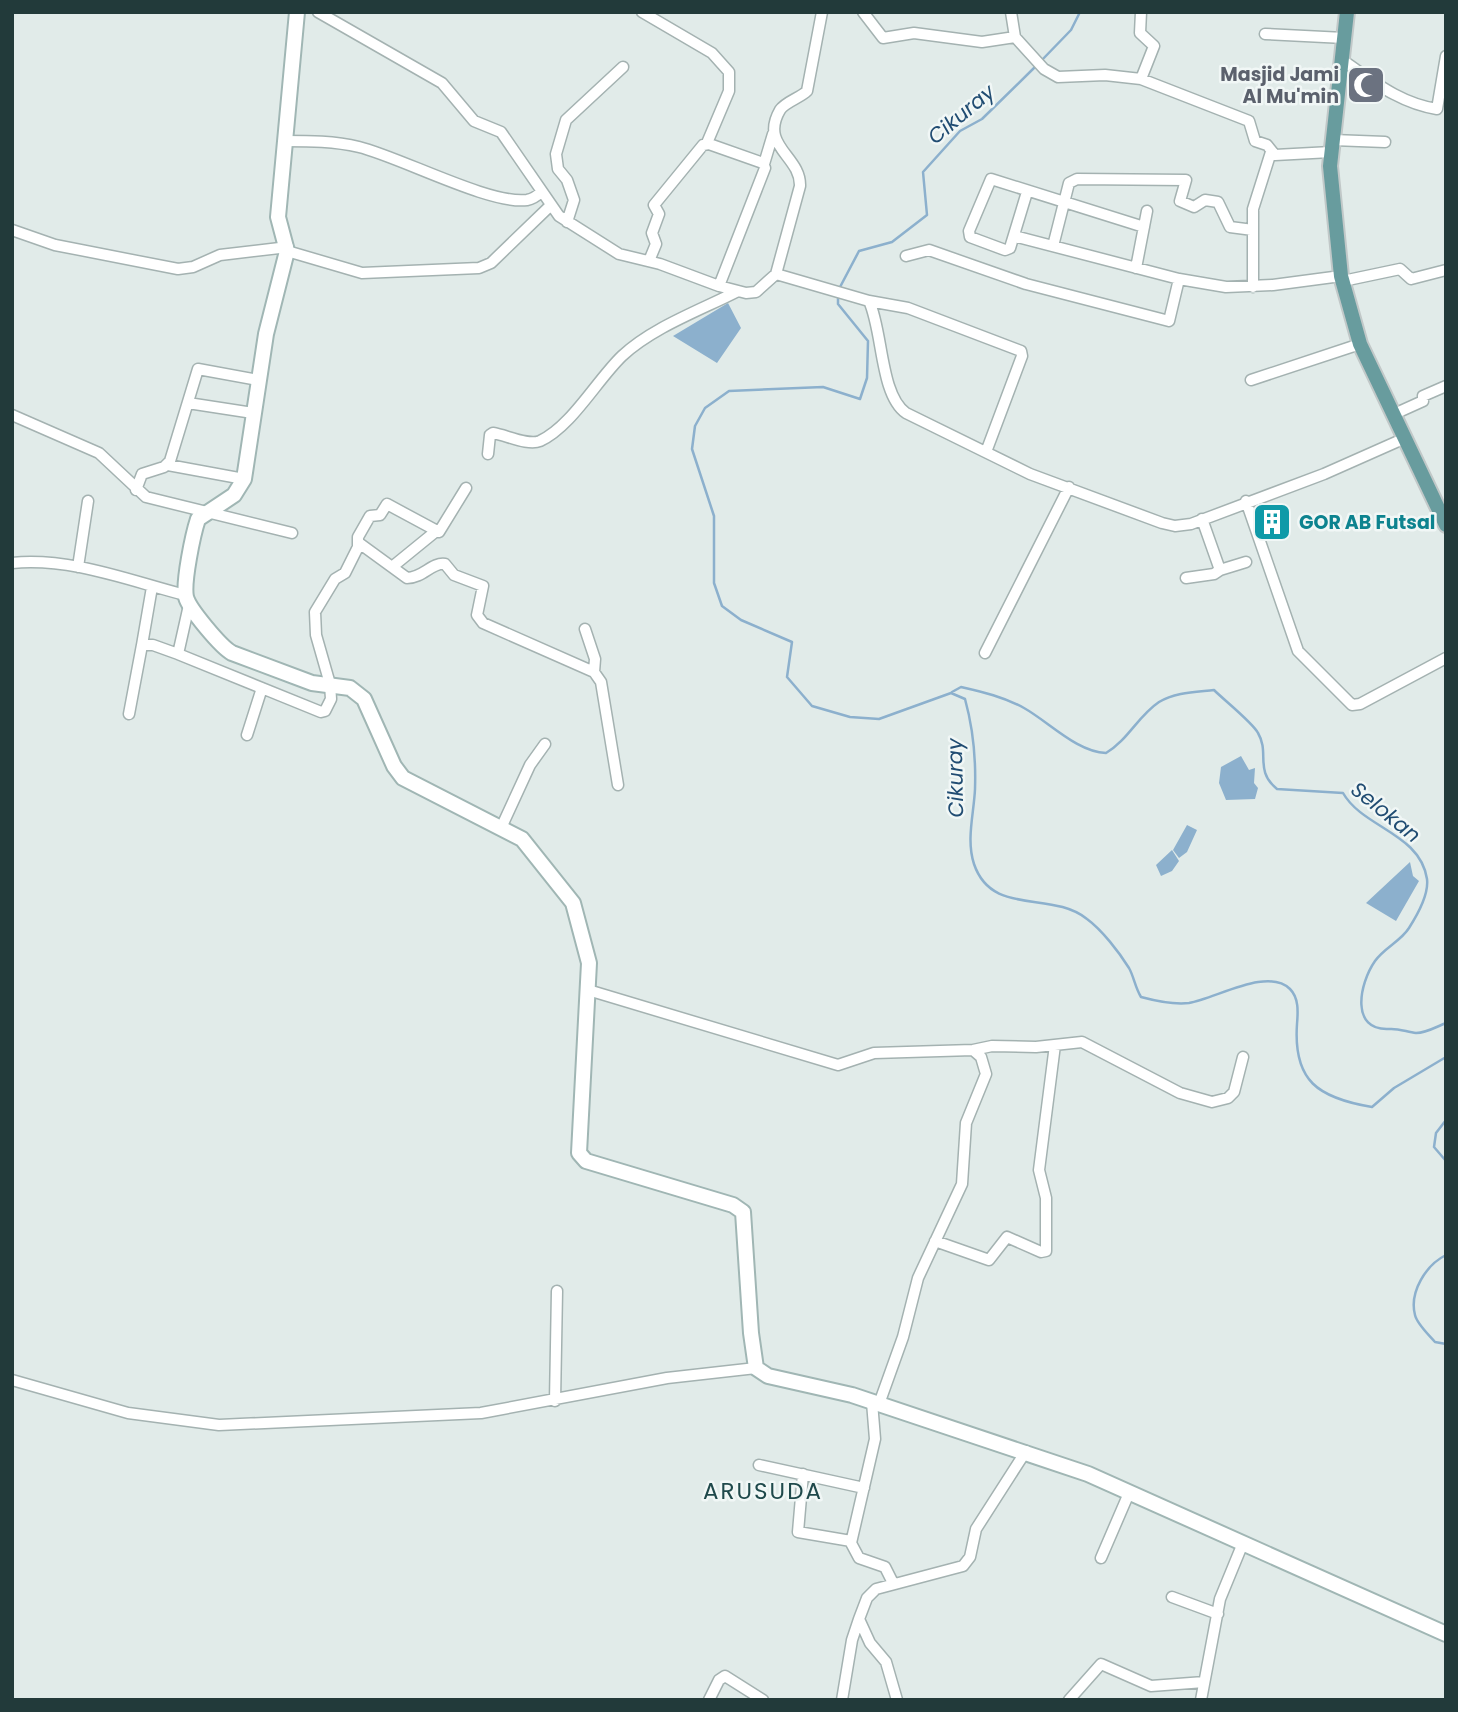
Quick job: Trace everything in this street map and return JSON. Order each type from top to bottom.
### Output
[{"type":"main road","points":[[1347,12],[1332,146],[1332,203],[1342,278],[1360,344],[1446,525]]},
{"type":"street","points":[[178,654],[188,600],[195,527],[204,513],[234,495],[244,479],[258,380],[288,249],[278,217],[297,12]]},
{"type":"street","points":[[318,12],[442,83],[474,121],[501,132],[550,206],[567,222],[619,254],[649,261],[738,291],[756,292],[776,274],[800,181],[774,134]]},
{"type":"street","points":[[642,12],[712,53],[729,72],[729,91],[707,143],[654,205],[659,214],[652,233],[656,244],[649,261]]},
{"type":"street","points":[[719,286],[756,195],[782,108],[807,91],[822,12]]},
{"type":"street","points":[[863,12],[883,38],[914,33],[982,42],[1015,37]]},
{"type":"street","points":[[1011,12],[1015,37],[1044,69],[1058,77],[1105,75],[1141,79],[1249,121],[1255,141],[1267,145],[1271,152],[1279,155],[1332,146],[1385,142]]},
{"type":"street","points":[[1141,12],[1140,33],[1154,46],[1141,79]]},
{"type":"street","points":[[1265,34],[1344,38]]},
{"type":"street","points":[[1342,60],[1390,94],[1418,106],[1437,109],[1446,56]]},
{"type":"street","points":[[567,222],[574,200],[567,180],[558,169],[556,154],[566,120],[623,68]]},
{"type":"street","points":[[285,141],[334,142],[361,147],[465,185],[516,200],[531,199],[541,192]]},
{"type":"street","points":[[707,143],[764,164]]},
{"type":"street","points":[[1252,287],[1255,202],[1271,152]]},
{"type":"street","points":[[1053,246],[1069,183],[1077,178],[1186,180],[1180,201],[1194,207],[1205,200],[1218,202],[1230,227],[1253,230]]},
{"type":"street","points":[[1027,192],[1011,246],[1005,250],[972,239],[969,232],[988,180],[994,179],[1027,192],[1144,227]]},
{"type":"street","points":[[12,230],[64,247],[178,269],[193,267],[220,255],[288,249],[362,273],[479,268],[491,263],[550,206]]},
{"type":"street","points":[[1136,268],[1147,211]]},
{"type":"street","points":[[1014,236],[1179,279],[1226,287],[1342,278],[1400,269],[1411,279],[1446,270]]},
{"type":"street","points":[[906,256],[916,251],[929,250],[1026,284],[1169,321],[1179,279]]},
{"type":"street","points":[[776,274],[834,293],[908,308],[1021,351],[1022,356],[986,452]]},
{"type":"street","points":[[488,454],[490,435],[493,433],[536,442],[543,439],[562,424],[623,355],[638,343],[738,291]]},
{"type":"street","points":[[869,301],[877,318],[889,387],[896,406],[986,452],[1069,488],[1175,526],[1202,519],[1324,474],[1403,439]]},
{"type":"street","points":[[1251,380],[1360,344]]},
{"type":"street","points":[[168,465],[200,368],[258,380]]},
{"type":"street","points":[[1392,415],[1423,401],[1423,396],[1446,386]]},
{"type":"street","points":[[188,403],[253,413]]},
{"type":"street","points":[[12,415],[99,453],[136,490],[152,499],[292,533]]},
{"type":"street","points":[[136,490],[142,474],[168,465],[244,479]]},
{"type":"street","points":[[392,567],[435,532],[439,532],[466,488]]},
{"type":"street","points":[[985,653],[1069,488]]},
{"type":"street","points":[[78,567],[88,501]]},
{"type":"street","points":[[1246,501],[1294,644],[1352,705],[1360,704],[1446,658]]},
{"type":"street","points":[[142,645],[153,645],[178,654],[321,712],[326,710],[331,699],[330,684],[315,632],[315,612],[335,579],[345,575],[359,543],[358,537],[370,516],[380,514],[387,504],[435,532]]},
{"type":"street","points":[[1202,519],[1220,570]]},
{"type":"street","points":[[359,543],[407,578],[416,578],[438,563],[444,564],[454,575],[482,586],[477,615],[483,623],[594,672],[601,682],[618,785]]},
{"type":"street","points":[[12,563],[42,561],[78,567],[152,587],[188,600],[227,650],[312,682],[350,688],[360,694],[394,766],[403,778],[501,828],[531,848],[570,896],[588,956],[579,1153],[586,1161],[733,1205],[743,1212],[751,1334],[757,1368]]},
{"type":"street","points":[[1186,578],[1214,574],[1246,562]]},
{"type":"street","points":[[129,714],[152,587]]},
{"type":"street","points":[[585,629],[595,659],[594,672]]},
{"type":"street","points":[[247,736],[262,688]]},
{"type":"street","points":[[501,828],[530,765],[545,744]]},
{"type":"street","points":[[588,989],[838,1065],[869,1054],[973,1051],[992,1046],[1091,1044],[1180,1093],[1212,1102],[1228,1098],[1234,1092],[1244,1057]]},
{"type":"street","points":[[935,1241],[989,1260],[1007,1237],[1041,1252],[1046,1251],[1046,1198],[1039,1170],[1055,1045]]},
{"type":"street","points":[[893,1583],[885,1567],[858,1557],[851,1541],[875,1439],[876,1403],[903,1337],[918,1278],[962,1184],[967,1124],[986,1074],[984,1063],[973,1051]]},
{"type":"street","points":[[555,1401],[557,1291]]},
{"type":"street","points":[[12,1380],[128,1413],[219,1425],[481,1413],[667,1378],[757,1368],[768,1376],[876,1403],[1026,1451],[1129,1493],[1446,1634]]},
{"type":"street","points":[[842,1700],[852,1640],[871,1592],[893,1583],[963,1566],[970,1557],[976,1529],[1026,1451]]},
{"type":"street","points":[[759,1465],[864,1488]]},
{"type":"street","points":[[803,1474],[798,1532],[851,1541]]},
{"type":"street","points":[[1101,1558],[1129,1493]]},
{"type":"street","points":[[1201,1700],[1224,1588],[1243,1543]]},
{"type":"street","points":[[1172,1597],[1218,1614]]},
{"type":"street","points":[[859,1619],[870,1643],[886,1662],[897,1700]]},
{"type":"street","points":[[1069,1700],[1075,1689],[1101,1664],[1151,1686],[1204,1682]]},
{"type":"street","points":[[709,1700],[719,1680],[725,1676],[763,1700]]},
{"type":"water","points":[[728,303],[741,328],[717,363],[673,336]]},
{"type":"water","points":[[1241,756],[1249,770],[1255,768],[1254,783],[1258,788],[1255,799],[1226,800],[1219,783],[1221,767]]},
{"type":"water","points":[[1187,825],[1197,830],[1187,852],[1179,858],[1173,850]]},
{"type":"water","points":[[1172,850],[1179,861],[1172,871],[1161,876],[1156,865]]},
{"type":"water","points":[[1410,862],[1413,876],[1419,881],[1396,921],[1366,903]]},
{"type":"waterway","name":"Cikuray","points":[[1041,61],[1071,30],[1080,12]]},
{"type":"waterway","name":"Cikuray","points":[[839,289],[859,251],[892,242],[927,215],[923,172],[960,131],[982,119],[1036,66]]},
{"type":"waterway","name":"Cikuray","points":[[838,295],[838,304],[868,341],[867,378],[860,399],[823,387],[729,391],[705,408],[695,426],[692,449],[714,516],[714,583],[722,606],[741,620],[792,642],[787,677],[812,706],[850,717],[879,719],[951,693],[965,699],[975,766],[971,846],[974,864],[983,880],[994,891],[1008,897],[1073,910],[1087,919],[1104,935],[1125,962],[1141,997],[1171,1003],[1189,1003],[1256,982],[1280,983],[1290,989],[1296,1001],[1297,1044],[1299,1060],[1305,1073],[1323,1092],[1372,1107],[1394,1088],[1446,1057]]},
{"type":"waterway","name":"Selokan","points":[[952,692],[961,687],[1009,701],[1034,714],[1084,748],[1106,753],[1121,742],[1159,702],[1179,694],[1214,690],[1258,733],[1263,748],[1266,775],[1277,789],[1343,793],[1364,815],[1414,851],[1427,879],[1425,898],[1406,933],[1375,961],[1365,982],[1361,1004],[1368,1022],[1377,1028],[1416,1033],[1446,1023]]},
{"type":"waterway","name":"Cikuray","points":[[1446,1120],[1436,1133],[1434,1147],[1446,1161]]},
{"type":"waterway","name":"Cikuray","points":[[1446,1255],[1426,1272],[1414,1297],[1416,1318],[1423,1329],[1435,1342],[1446,1344]]},
{"type":"place","name":"Masjid Jami Al Mu'min","points":[[1366,85]]},
{"type":"place","name":"GOR AB Futsal","points":[[1272,522]]},
{"type":"district","name":"ARUSUDA","points":[[763,1491]]}]
